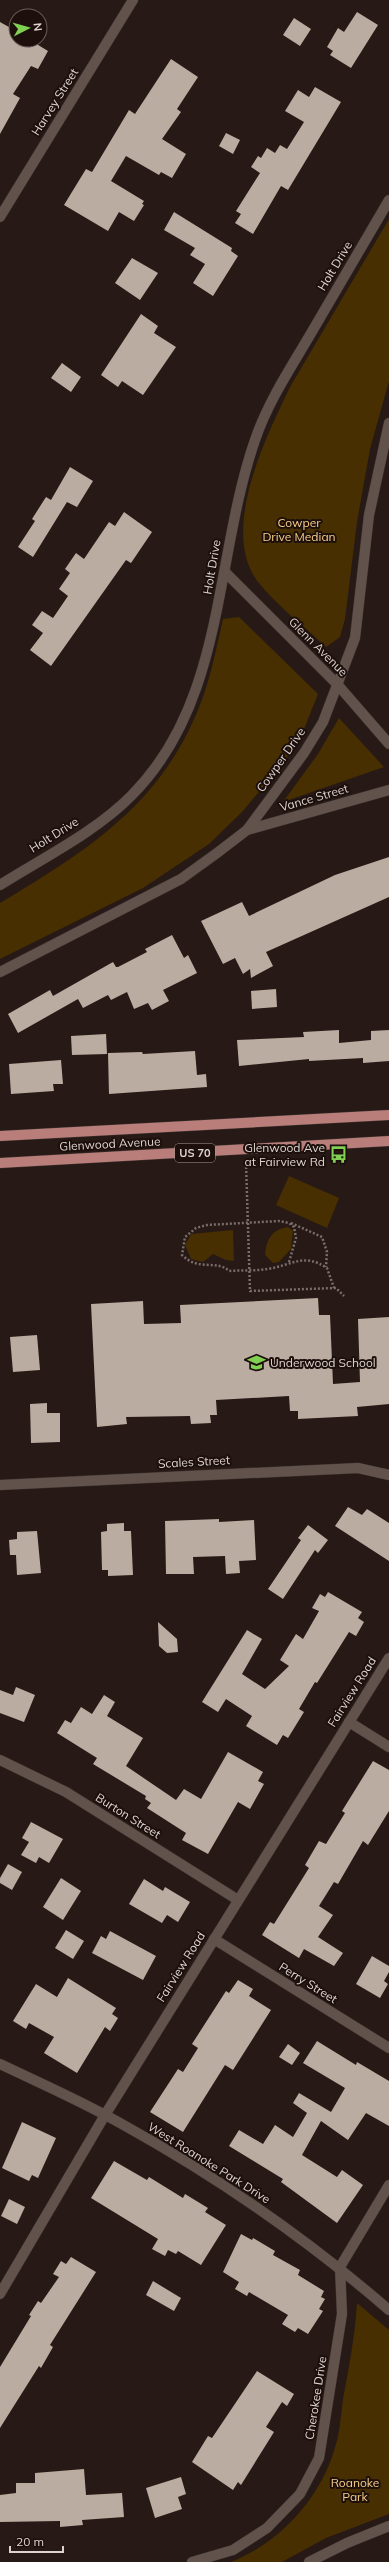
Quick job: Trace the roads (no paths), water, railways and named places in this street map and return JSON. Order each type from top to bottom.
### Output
[{"type":"main road","name":"Glenwood Avenue","points":[[0,1136],[389,1115]]},
{"type":"main road","name":"Glenwood Avenue","points":[[0,1163],[389,1141]]},
{"type":"street","name":"Harvey Street","points":[[0,217],[133,0]]},
{"type":"street","name":"Holt Drive","points":[[0,884],[104,820],[133,795],[157,765],[183,726],[204,667],[239,499],[255,440],[270,401],[389,200]]},
{"type":"street","name":"Cowper Drive","points":[[0,972],[181,879],[247,830],[304,754],[323,722],[355,638],[369,515],[389,423]]},
{"type":"street","name":"Glenn Avenue","points":[[225,572],[337,684],[389,744]]},
{"type":"street","name":"Vance Street","points":[[247,830],[389,790]]},
{"type":"street","name":"Scales Street","points":[[0,1485],[358,1468],[389,1475]]},
{"type":"street","name":"Fairview Road","points":[[0,2294],[105,2115],[389,1658]]},
{"type":"street","points":[[349,1722],[389,1747]]},
{"type":"street","name":"Burton Street","points":[[0,1760],[66,1792],[238,1900]]},
{"type":"street","name":"Perry Street","points":[[214,1939],[389,2048]]},
{"type":"street","name":"West Roanoke Park Drive","points":[[0,2064],[105,2115],[252,2204],[340,2267],[389,2310]]},
{"type":"street","points":[[340,2267],[389,2184]]},
{"type":"street","name":"Cherokee Drive","points":[[192,2562],[233,2550],[267,2528],[300,2494],[319,2458],[342,2314],[340,2267]]},
{"type":"street","points":[[308,2562],[347,2543],[389,2526]]},
{"type":"place","name":"Glenwood Ave at Fairview Rd","points":[[338,1155]]},
{"type":"place","name":"Underwood School","points":[[257,1363]]},
{"type":"park label","name":"Cowper Drive Median","points":[[299,530]]},
{"type":"park label","name":"Roanoke Park","points":[[355,2490]]}]
